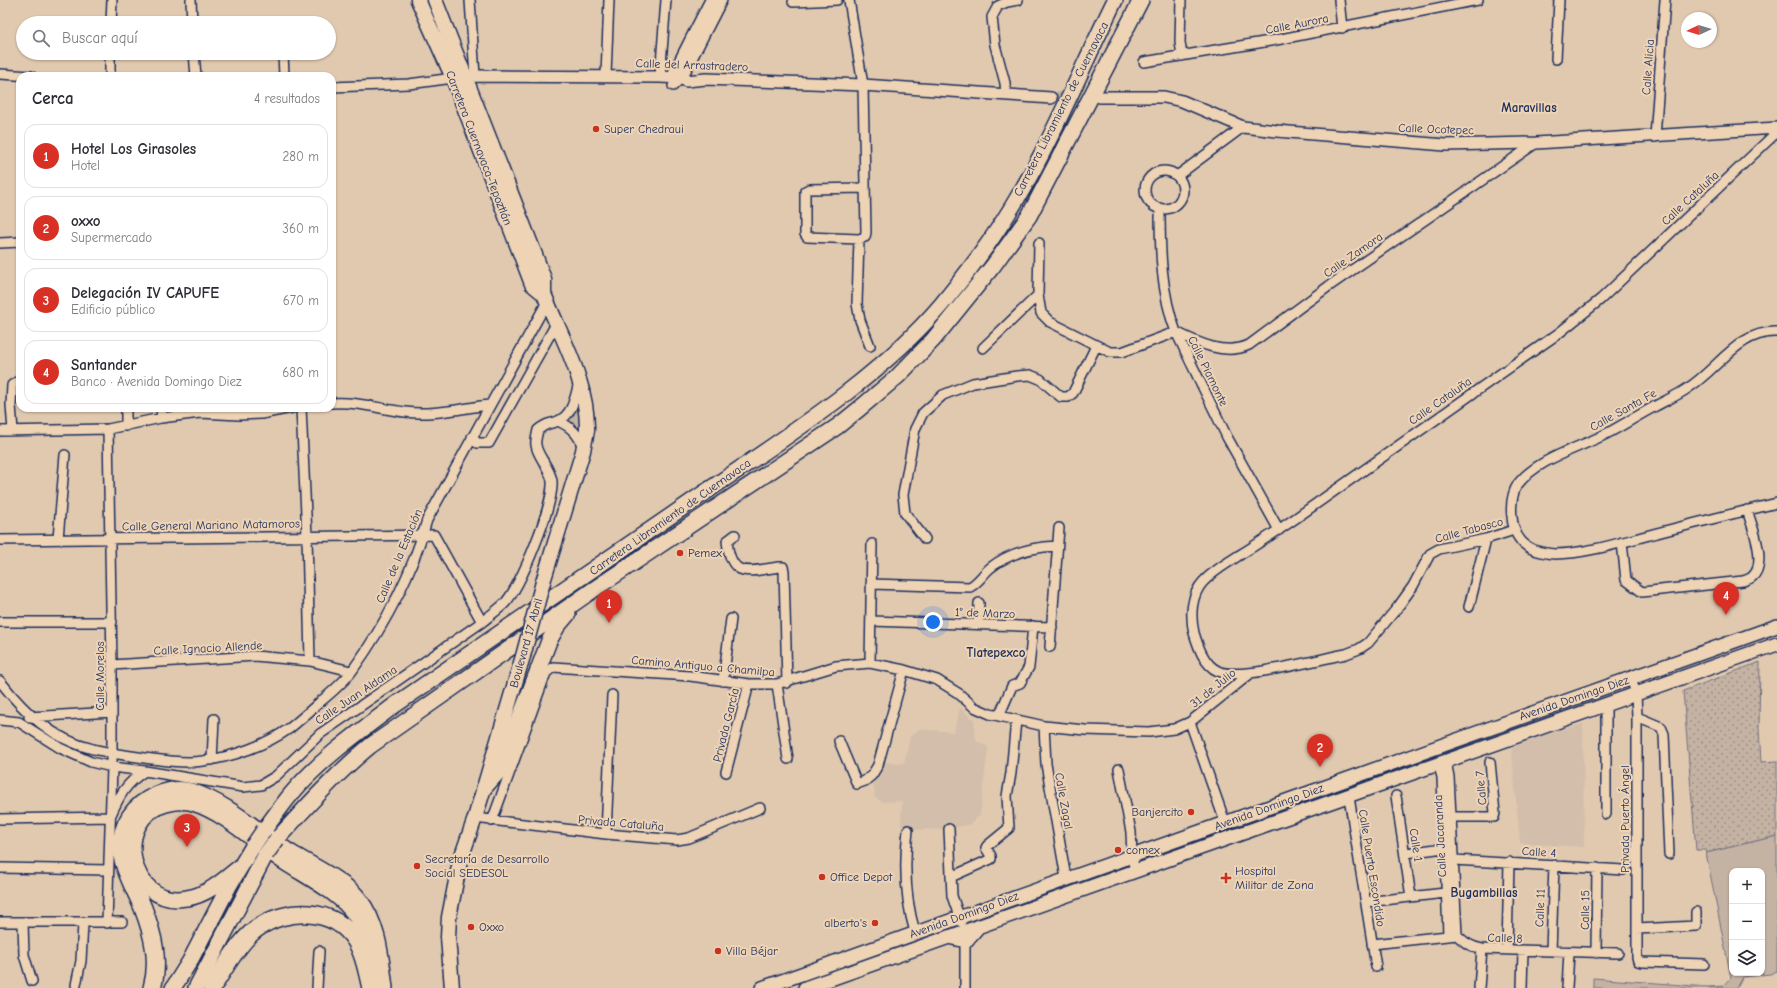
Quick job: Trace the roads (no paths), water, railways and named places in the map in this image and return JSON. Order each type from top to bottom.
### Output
[{"type":"highway","name":"Carretera Libramiento de Cuernavaca","points":[[173,988],[190,961],[241,866],[264,830],[292,793],[315,770],[358,732],[809,420],[856,384],[908,340],[941,304],[996,233],[1022,189],[1051,133],[1115,0]]},
{"type":"highway","name":"Carretera Libramiento de Cuernavaca","points":[[196,988],[266,854],[304,808],[342,770],[370,746],[593,590],[838,426],[898,376],[933,340],[993,266],[1029,216],[1141,0]]},
{"type":"highway","points":[[484,788],[500,770],[549,641],[557,627],[593,590]]},
{"type":"highway","points":[[152,988],[156,965],[155,950],[142,907],[124,869],[121,844],[130,817],[137,809],[146,801],[162,794],[176,791],[190,792],[220,806],[290,854],[350,890],[367,912],[373,927],[379,947],[384,988]]},
{"type":"highway","points":[[241,866],[205,892],[188,898],[173,899],[157,894],[145,885],[138,873],[133,856],[135,833],[148,813],[154,809],[160,806],[183,802],[192,803],[233,825],[285,862],[336,894],[347,904],[357,917],[370,949],[371,988]]},
{"type":"highway","points":[[212,988],[242,942],[255,930],[281,915],[298,913],[323,917],[343,927],[356,941],[362,954],[371,988]]},
{"type":"main road","name":"Carretera Cuernavaca-Tepoztlán","points":[[418,0],[465,77]]},
{"type":"main road","name":"Carretera Cuernavaca-Tepoztlán","points":[[435,0],[465,77],[532,284],[545,298]]},
{"type":"main road","name":"Boulevard 17 Abril","points":[[452,988],[448,937],[449,917],[460,861],[484,788],[543,582],[583,451],[586,430],[580,380],[545,298]]},
{"type":"main road","name":"Avenida Domingo Diez","points":[[762,988],[1066,878],[1132,856],[1777,626]]},
{"type":"main road","name":"Avenida Domingo Diez","points":[[805,988],[948,937],[965,936],[979,926],[1135,872],[1540,726],[1606,705],[1777,644]]},
{"type":"main road","points":[[1316,790],[1321,805]]},
{"type":"street","points":[[111,16],[112,0]]},
{"type":"street","points":[[191,0],[192,16]]},
{"type":"street","points":[[465,77],[470,0]]},
{"type":"street","points":[[606,75],[609,0]]},
{"type":"street","points":[[660,77],[666,0]]},
{"type":"street","points":[[676,78],[711,0]]},
{"type":"street","points":[[676,78],[721,0]]},
{"type":"street","points":[[793,2],[838,0]]},
{"type":"street","points":[[849,0],[863,85],[866,232],[865,237],[859,239],[807,237],[805,234],[805,191],[809,189],[865,188]]},
{"type":"street","points":[[1006,95],[1005,83],[994,45],[992,17],[998,6],[1007,2],[1018,0]]},
{"type":"street","points":[[1181,0],[1180,42],[1182,56]]},
{"type":"street","points":[[1339,0],[1342,28]]},
{"type":"street","name":"Calle Aurora","points":[[1144,62],[1342,28],[1478,0]]},
{"type":"street","points":[[1556,59],[1559,0]]},
{"type":"street","name":"Calle Alicia","points":[[1655,136],[1665,0]]},
{"type":"street","points":[[110,60],[110,72]]},
{"type":"street","points":[[195,60],[196,72]]},
{"type":"street","points":[[283,60],[284,72]]},
{"type":"street","points":[[0,74],[16,75]]},
{"type":"street","name":"Calle del Arrastradero","points":[[336,87],[409,84],[465,77],[606,75],[660,77],[686,80],[706,79],[863,85],[1051,98]]},
{"type":"street","name":"Calle Ocotepec","points":[[1100,97],[1164,97],[1182,101],[1244,127],[1445,145],[1536,143],[1777,128]]},
{"type":"street","points":[[1177,176],[1244,127]]},
{"type":"street","name":"Calle Cataluña","points":[[1251,673],[1228,674],[1217,671],[1207,663],[1197,645],[1192,625],[1192,606],[1195,595],[1202,583],[1216,571],[1279,530],[1559,333],[1601,299],[1777,132]]},
{"type":"street","name":"Calle Zamora","points":[[1176,332],[1191,340],[1222,349],[1239,350],[1249,345],[1329,286],[1536,143]]},
{"type":"street","points":[[1158,172],[1172,172],[1181,182],[1182,196],[1174,206],[1160,208],[1154,206],[1149,201],[1146,194],[1148,181],[1158,172]]},
{"type":"street","name":"Calle Piamonte","points":[[1160,208],[1160,254],[1170,318],[1227,437],[1279,530]]},
{"type":"street","points":[[859,239],[857,304],[860,320],[870,346]]},
{"type":"street","points":[[0,243],[16,242]]},
{"type":"street","points":[[1039,243],[1038,295],[1041,313],[1050,322],[1110,352],[1122,352],[1176,332]]},
{"type":"street","points":[[983,348],[1038,295]]},
{"type":"street","name":"Calle de la Estación","points":[[0,681],[31,716],[42,726],[65,739],[91,749],[173,760],[212,760],[254,748],[289,728],[335,689],[352,672],[392,608],[423,536],[427,520],[490,405],[545,298]]},
{"type":"street","points":[[472,437],[477,443],[489,443],[556,324]]},
{"type":"street","name":"Calle Santa Fe","points":[[1514,530],[1512,518],[1513,499],[1517,486],[1527,474],[1542,464],[1608,433],[1689,388],[1737,346],[1756,336],[1777,332]]},
{"type":"street","points":[[925,539],[906,513],[903,495],[915,429],[923,413],[943,395],[973,383],[1017,376],[1030,375],[1040,379],[1061,397],[1068,397],[1073,393],[1096,346]]},
{"type":"street","name":"Calle Juan Aldama","points":[[0,720],[19,722],[60,748],[91,762],[112,767],[145,770],[243,787],[261,785],[276,776],[320,734],[482,622],[506,602],[518,585],[546,515],[552,484],[547,467],[536,446],[536,436],[538,430],[549,422],[558,421],[567,414],[572,406],[580,380]]},
{"type":"street","points":[[13,431],[11,393],[12,385],[16,382]]},
{"type":"street","points":[[336,403],[343,402],[420,413],[490,405]]},
{"type":"street","points":[[126,412],[126,426]]},
{"type":"street","points":[[161,418],[162,412]]},
{"type":"street","points":[[0,432],[108,429],[183,412],[240,415],[271,412]]},
{"type":"street","points":[[301,412],[307,536],[310,661]]},
{"type":"street","points":[[558,421],[566,424],[575,432],[580,439],[583,451]]},
{"type":"street","name":"Calle Morelos","points":[[107,923],[112,767],[112,622],[108,429]]},
{"type":"street","points":[[58,539],[65,455]]},
{"type":"street","name":"Calle Tabasco","points":[[1251,673],[1346,654],[1359,649],[1368,643],[1398,607],[1430,554],[1439,548],[1486,539],[1514,530],[1522,542],[1537,552],[1556,554],[1587,550],[1777,503]]},
{"type":"street","points":[[1622,542],[1626,580],[1642,592],[1743,581],[1752,577],[1756,572],[1760,557],[1747,510]]},
{"type":"street","points":[[1050,647],[1059,528]]},
{"type":"street","points":[[423,536],[434,535],[438,540],[482,622]]},
{"type":"street","points":[[735,535],[727,541],[730,561],[735,567],[747,572],[779,567],[783,568],[787,682]]},
{"type":"street","name":"Calle General Mariano Matamoros","points":[[0,540],[423,536]]},
{"type":"street","points":[[1469,607],[1486,539]]},
{"type":"street","points":[[870,663],[872,544]]},
{"type":"street","points":[[871,584],[970,587],[976,584],[990,568],[1003,559],[1024,550],[1042,546],[1057,546]]},
{"type":"street","points":[[978,603],[978,624]]},
{"type":"street","points":[[723,681],[731,619]]},
{"type":"street","name":"1° de Marzo","points":[[871,621],[1052,627]]},
{"type":"street","points":[[0,622],[112,622]]},
{"type":"street","points":[[999,716],[1012,686],[1020,683],[1029,667],[1033,626]]},
{"type":"street","name":"Calle Ignacio Allende","points":[[112,666],[255,656],[310,661],[352,672]]},
{"type":"street","name":"Camino Antiguo a Chamilpa","points":[[492,821],[546,673],[553,667],[690,676],[749,684],[777,684],[836,666],[870,663],[904,670],[937,680],[958,693],[974,707],[999,716],[1044,726],[1085,730],[1149,732],[1174,729],[1190,722]]},
{"type":"street","points":[[839,741],[857,784],[865,781],[872,775],[882,753],[904,670]]},
{"type":"street","name":"31 de Julio","points":[[1190,722],[1251,673]]},
{"type":"street","name":"Privada Puerto Ángel","points":[[1631,678],[1636,694],[1637,717],[1638,961],[1704,964]]},
{"type":"street","name":"Privada García","points":[[726,772],[749,684]]},
{"type":"street","points":[[777,684],[788,759]]},
{"type":"street","points":[[606,834],[612,695]]},
{"type":"street","points":[[1606,705],[1606,814]]},
{"type":"street","points":[[19,722],[31,716],[112,712]]},
{"type":"street","points":[[1637,717],[1661,727],[1664,734],[1669,854]]},
{"type":"street","points":[[212,760],[214,719]]},
{"type":"street","points":[[951,877],[991,859],[992,858],[986,848],[987,846],[1009,828],[1007,796],[1011,773],[1016,720]]},
{"type":"street","points":[[1190,722],[1225,822]]},
{"type":"street","name":"Calle Zagal","points":[[1044,726],[1046,764],[1066,878]]},
{"type":"street","points":[[170,775],[173,760]]},
{"type":"street","name":"Calle Jacaranda","points":[[1442,762],[1449,774],[1452,817],[1454,860],[1452,935]]},
{"type":"street","name":"Calle Jacaranda","points":[[1442,762],[1445,893],[1452,935]]},
{"type":"street","name":"Calle 7","points":[[1452,817],[1494,817],[1495,813],[1490,762]]},
{"type":"street","points":[[1119,769],[1132,832],[1132,856],[1135,872]]},
{"type":"street","points":[[0,818],[110,817],[118,797],[132,779],[145,770]]},
{"type":"street","name":"Calle Puerto Escondido","points":[[1348,796],[1376,967]]},
{"type":"street","name":"Calle 1","points":[[1396,796],[1406,853],[1411,897]]},
{"type":"street","name":"Privada Cataluña","points":[[475,818],[606,834],[677,840],[689,838],[760,808]]},
{"type":"street","points":[[949,829],[952,896],[965,936],[965,988]]},
{"type":"street","points":[[908,830],[906,869],[909,910],[915,932]]},
{"type":"street","points":[[1406,853],[1444,848]]},
{"type":"street","name":"Calle 4","points":[[1454,860],[1509,862],[1622,870]]},
{"type":"street","points":[[1507,949],[1509,862]]},
{"type":"street","name":"Calle 11","points":[[1551,951],[1554,865]]},
{"type":"street","points":[[0,868],[108,870]]},
{"type":"street","name":"Calle 15","points":[[1596,953],[1597,868]]},
{"type":"street","points":[[1366,902],[1445,893]]},
{"type":"street","points":[[1637,929],[1696,926],[1696,912]]},
{"type":"street","points":[[0,922],[122,922]]},
{"type":"street","points":[[23,923],[24,954],[32,981]]},
{"type":"street","points":[[76,986],[81,961],[83,923]]},
{"type":"street","points":[[1372,944],[1452,935]]},
{"type":"street","name":"Calle 8","points":[[1452,935],[1474,948],[1482,949],[1618,953]]},
{"type":"street","points":[[1479,988],[1482,949]]},
{"type":"street","points":[[1522,988],[1523,950]]},
{"type":"street","points":[[317,988],[319,951]]},
{"type":"street","points":[[1567,988],[1569,952]]},
{"type":"tunnel","points":[[1051,98],[1096,97]]},
{"type":"place","name":"Super Chedraui","points":[[596,129]]},
{"type":"place","name":"Pemex","points":[[680,553]]},
{"type":"place","name":"Santander","points":[[1726,615]]},
{"type":"place","name":"Hotel Los Girasoles","points":[[609,623]]},
{"type":"place","name":"oxxo","points":[[1320,767]]},
{"type":"place","name":"Banjercito","points":[[1191,812]]},
{"type":"place","name":"Delegación IV CAPUFE","points":[[187,847]]},
{"type":"place","name":"comex","points":[[1118,850]]},
{"type":"place","name":"Secretaría de Desarrollo Social SEDESOL","points":[[417,866]]},
{"type":"place","name":"Office Depot","points":[[822,877]]},
{"type":"place","name":"Hospital Militar de Zona","points":[[1226,878]]},
{"type":"place","name":"alberto's","points":[[875,923]]},
{"type":"place","name":"Oxxo","points":[[471,927]]},
{"type":"place","name":"Villa Béjar","points":[[718,951]]},
{"type":"district","name":"Maravillas","points":[[1529,107]]},
{"type":"district","name":"Tlatepexco","points":[[996,652]]},
{"type":"district","name":"Bugambilias","points":[[1484,892]]}]
